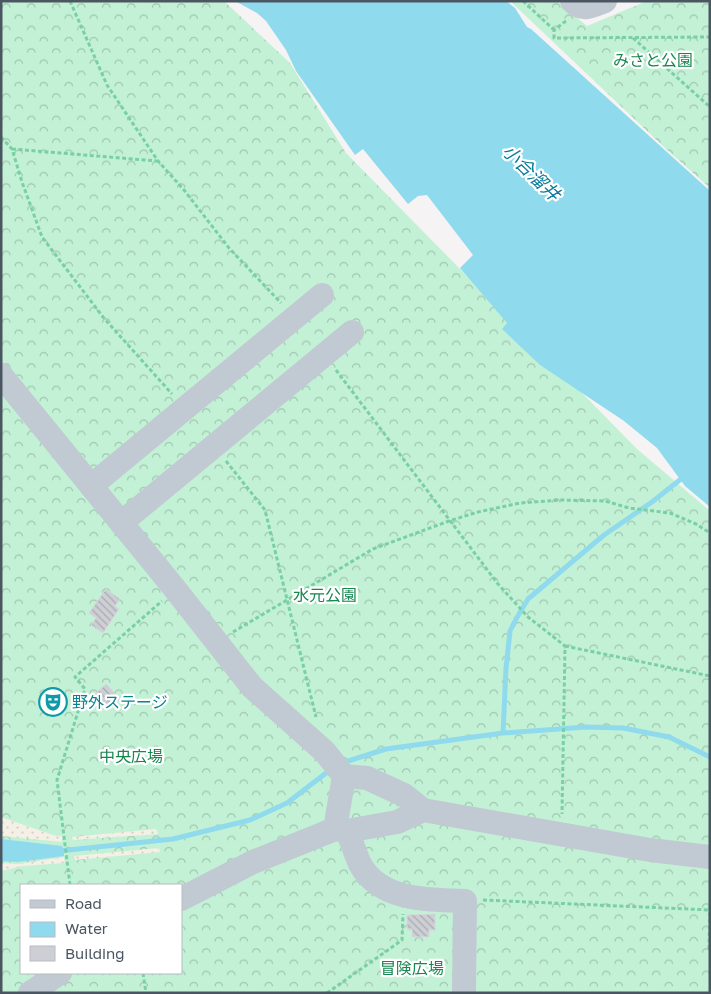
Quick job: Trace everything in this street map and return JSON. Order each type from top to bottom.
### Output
[{"type":"street","points":[[91,486],[322,295]]},
{"type":"street","points":[[121,523],[352,332]]},
{"type":"street","points":[[1,375],[252,687],[339,769],[367,778],[404,795],[423,810],[650,850],[710,857]]},
{"type":"street","points":[[339,769],[341,830],[370,878],[382,887],[404,896],[465,901],[464,993]]},
{"type":"street","points":[[182,898],[253,862],[341,830],[397,822],[423,810]]},
{"type":"street","points":[[30,993],[58,974]]},
{"type":"path","points":[[523,1],[554,30],[554,38],[710,37]]},
{"type":"path","points":[[554,30],[586,3]]},
{"type":"path","points":[[633,38],[710,106]]},
{"type":"path","points":[[12,148],[158,161]]},
{"type":"path","points":[[217,642],[373,548],[478,512],[520,503],[560,500],[605,501],[629,508],[670,513],[696,524],[710,533]]},
{"type":"path","points":[[70,884],[58,780],[85,689],[75,677],[175,589]]},
{"type":"path","points":[[513,600],[528,617],[565,646],[710,676]]},
{"type":"path","points":[[561,835],[565,646]]},
{"type":"path","points":[[327,993],[402,940],[404,896]]},
{"type":"path","points":[[465,901],[709,910]]},
{"type":"path","points":[[709,949],[710,903]]},
{"type":"path","points":[[143,974],[146,993]]},
{"type":"green space","name":"水元公園","points":[[1,1],[224,1],[290,63],[346,153],[637,449],[710,511],[710,993],[1,993]]},
{"type":"green space","name":"みさと公園","points":[[510,1],[557,1],[587,26],[647,1],[710,1],[710,188],[665,148]]},
{"type":"sand","points":[[1,817],[53,835],[62,836],[62,842],[1,836]]},
{"type":"sand","points":[[156,829],[158,834],[73,840],[72,837]]},
{"type":"sand","points":[[159,848],[160,852],[75,860],[74,856]]},
{"type":"sand","points":[[64,857],[65,863],[23,866],[1,871],[1,863],[18,864]]},
{"type":"water","name":"小合溜井","points":[[235,1],[506,1],[515,8],[527,27],[710,191],[710,507],[685,486],[657,448],[624,421],[540,365],[502,329],[507,323],[460,268],[473,255],[427,195],[418,196],[408,204],[363,149],[355,155],[296,71],[286,50],[266,21],[257,13]]},
{"type":"water","points":[[1,839],[62,846],[64,856],[18,862],[1,861]]},
{"type":"building","points":[[106,589],[120,599],[115,606],[119,609],[103,633],[91,625],[96,618],[89,613]]},
{"type":"building","points":[[106,684],[120,699],[107,710],[94,695]]},
{"type":"building","points":[[435,914],[435,930],[429,930],[429,937],[412,937],[412,929],[407,929],[407,915]]},
{"type":"waterway","points":[[503,733],[510,631],[528,599],[604,535],[652,502],[681,479]]},
{"type":"waterway","points":[[342,763],[386,749],[503,733],[586,727],[623,728],[669,737],[710,757]]},
{"type":"waterway","points":[[59,851],[173,839],[250,820],[287,803],[330,770]]},
{"type":"place","name":"野外ステージ","points":[[53,702]]},
{"type":"park label","name":"中央広場","points":[[131,756]]},
{"type":"park label","name":"冒険広場","points":[[412,968]]}]
